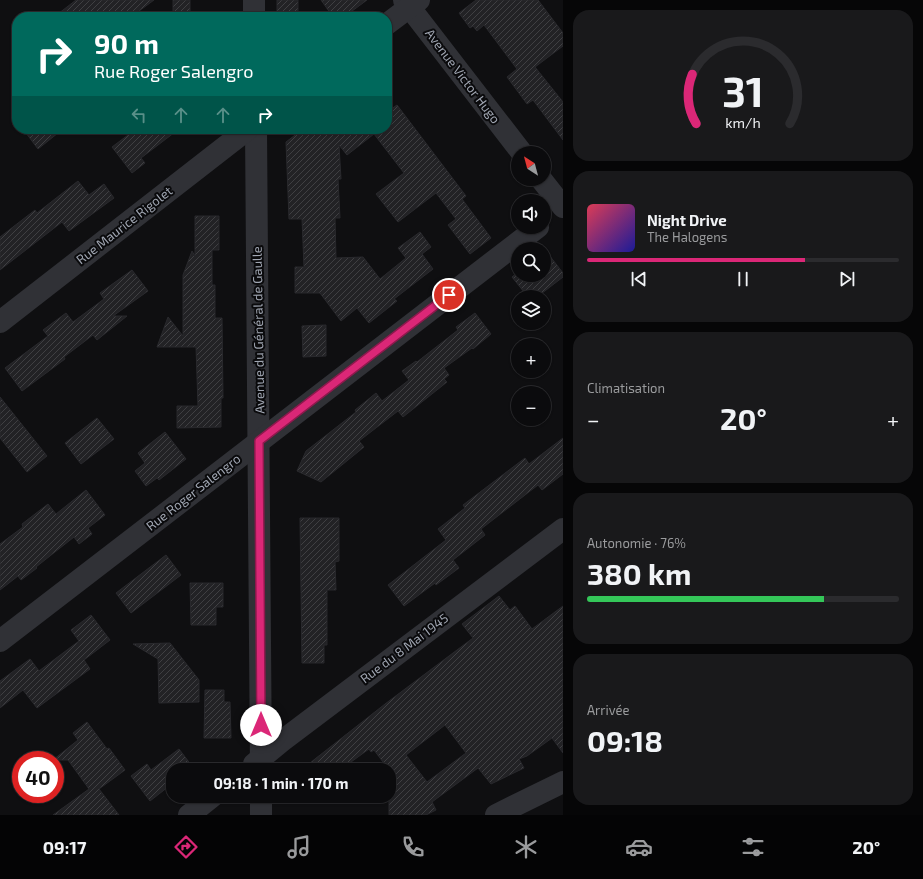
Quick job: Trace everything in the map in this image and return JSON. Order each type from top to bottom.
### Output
[{"type":"street","points":[[254,0],[254,12]]},
{"type":"street","points":[[392,19],[411,2]]},
{"type":"street","name":"Avenue Victor Hugo","points":[[411,2],[517,146]]},
{"type":"street","name":"Rue Maurice Rigolet","points":[[0,322],[242,134]]},
{"type":"street","name":"Avenue du Général de Gaulle","points":[[256,134],[259,441],[256,763]]},
{"type":"street","points":[[547,186],[563,208],[551,217]]},
{"type":"street","name":"Rue Roger Salengro","points":[[0,641],[529,234]]},
{"type":"street","name":"Rue du 8 Mai 1945","points":[[259,763],[288,736],[563,529]]},
{"type":"street","points":[[496,815],[563,782]]},
{"type":"street","points":[[189,815],[204,803]]},
{"type":"street","points":[[261,803],[261,815]]},
{"type":"building","points":[[76,0],[154,0],[138,12],[60,12]]},
{"type":"building","points":[[173,0],[190,0],[190,12],[173,12]]},
{"type":"building","points":[[277,0],[298,0],[298,12],[277,12]]},
{"type":"building","points":[[321,0],[367,0],[351,12],[329,12]]},
{"type":"building","points":[[476,0],[538,0],[563,33],[563,46],[535,67],[563,102],[563,140],[533,100],[527,104],[507,77],[517,69],[484,25],[477,31],[473,26],[470,28],[459,13]]},
{"type":"building","points":[[397,105],[466,196],[462,199],[491,238],[470,254],[448,225],[456,219],[436,193],[398,222],[376,194],[404,173],[374,134],[392,134],[392,108]]},
{"type":"building","points":[[27,134],[57,134],[38,149]]},
{"type":"building","points":[[129,134],[172,134],[141,158],[145,163],[132,173],[112,147]]},
{"type":"building","points":[[296,134],[374,134],[347,155],[339,145],[341,179],[338,179],[340,218],[335,218],[336,258],[363,257],[380,279],[406,258],[398,248],[420,232],[431,247],[422,254],[433,269],[394,299],[397,301],[369,323],[357,308],[341,321],[320,293],[295,293],[295,267],[304,267],[302,219],[289,219],[286,142]]},
{"type":"building","points":[[78,181],[89,195],[104,184],[114,198],[69,231],[62,222],[0,270],[0,237],[35,210],[37,213]]},
{"type":"building","points":[[195,216],[219,216],[219,250],[212,250],[212,285],[215,285],[215,318],[222,318],[223,398],[221,398],[221,427],[177,428],[177,406],[198,406],[196,347],[157,347],[168,317],[183,336],[183,275],[192,251],[195,256]]},
{"type":"building","points":[[551,257],[563,273],[563,277],[546,290],[522,290],[516,282],[551,282]]},
{"type":"building","points":[[132,270],[148,291],[113,316],[127,316],[97,340],[93,335],[64,357],[65,359],[22,391],[5,368],[48,336],[43,330],[66,313],[73,322],[104,299],[100,293]]},
{"type":"building","points":[[475,313],[491,334],[473,349],[472,348],[444,368],[449,375],[444,379],[447,382],[403,417],[398,411],[359,441],[364,447],[321,482],[297,471],[306,451],[356,412],[355,410],[376,393],[382,401],[409,380],[402,371],[416,361],[417,362],[458,330],[456,327]]},
{"type":"building","points":[[326,325],[326,356],[303,357],[302,326]]},
{"type":"building","points":[[0,397],[47,456],[27,472],[0,438]]},
{"type":"building","points":[[97,418],[114,439],[81,464],[65,443]]},
{"type":"building","points":[[165,432],[186,459],[159,480],[157,478],[146,486],[135,471],[145,463],[138,453]]},
{"type":"building","points":[[563,438],[563,474],[542,490],[538,485],[481,529],[485,535],[453,560],[459,568],[436,585],[435,583],[404,606],[388,585],[446,540],[438,529],[465,508],[463,505],[525,458],[529,464]]},
{"type":"building","points":[[86,490],[105,515],[88,528],[92,534],[79,544],[74,537],[21,580],[18,576],[0,590],[0,544],[23,527],[22,524],[48,504],[56,514]]},
{"type":"building","points":[[300,518],[339,518],[339,561],[335,562],[336,590],[327,590],[327,645],[324,645],[324,663],[302,663]]},
{"type":"building","points":[[166,555],[181,575],[131,613],[116,593]]},
{"type":"building","points":[[190,583],[223,583],[223,607],[216,607],[216,625],[191,625]]},
{"type":"building","points":[[499,596],[510,610],[515,606],[532,629],[563,606],[563,753],[552,738],[527,756],[519,759],[524,768],[491,784],[478,768],[432,802],[436,810],[426,815],[389,815],[389,803],[396,803],[396,763],[384,763],[374,750],[371,752],[369,749],[350,763],[310,763],[385,704],[473,638],[462,624]],"holes":[[[445,725],[466,753],[427,782],[406,755]]]},
{"type":"building","points":[[91,615],[110,640],[84,660],[90,669],[37,708],[23,690],[0,708],[0,681],[30,659],[39,671],[79,641],[71,630]]},
{"type":"building","points":[[170,643],[199,680],[199,702],[159,703],[158,659],[133,644]]},
{"type":"building","points":[[205,690],[224,690],[224,702],[230,702],[231,738],[204,738]]},
{"type":"building","points":[[87,722],[125,770],[99,789],[119,815],[53,815],[89,789],[68,760],[64,760],[64,751],[78,740],[73,733]]},
{"type":"building","points":[[179,749],[190,763],[166,763],[166,788],[150,801],[131,776],[147,764],[151,770]]},
{"type":"route","points":[[261,725],[259,441],[449,295]]}]
